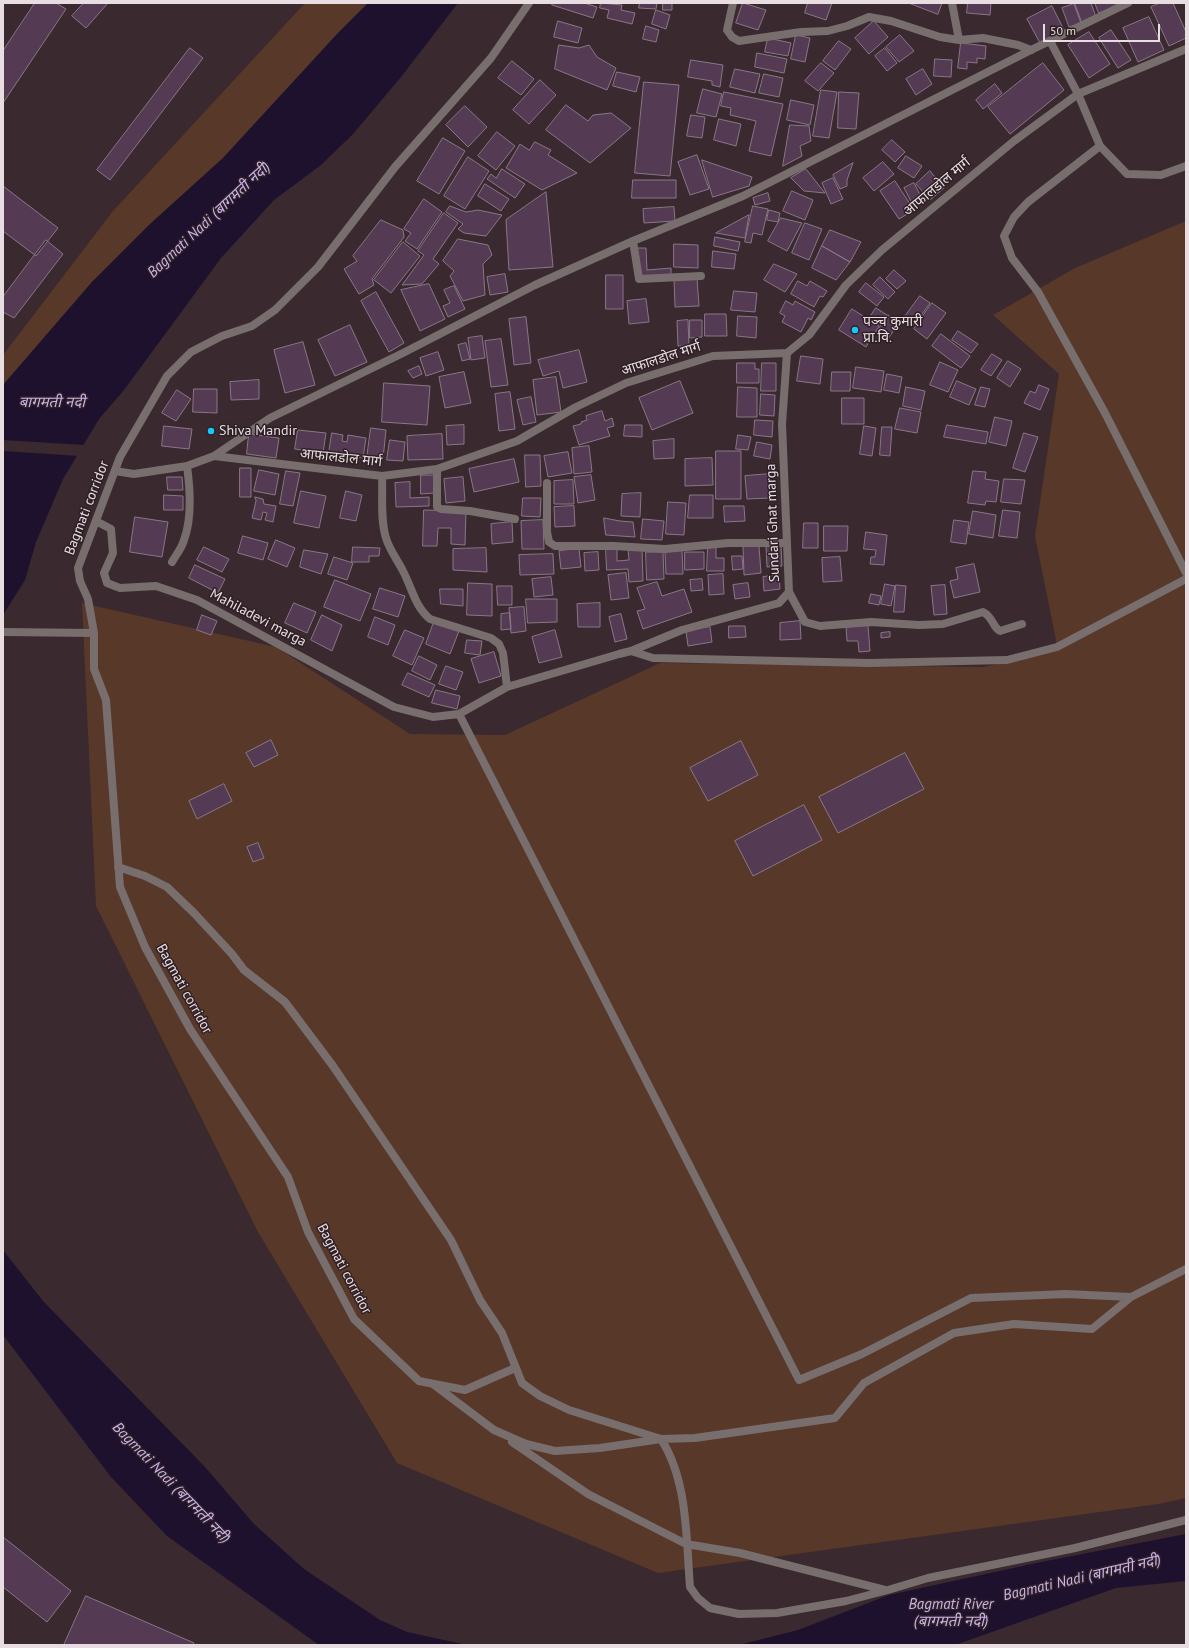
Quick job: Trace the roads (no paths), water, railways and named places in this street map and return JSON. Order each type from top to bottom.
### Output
[{"type":"street","name":"Bagmati corridor","points":[[515,1368],[465,1390],[430,1382],[419,1382],[354,1319],[308,1232],[288,1177],[190,1029],[145,947],[120,887],[106,700],[94,669],[94,632],[88,599],[80,581],[78,568],[120,457],[167,376],[191,352],[222,336],[252,326],[275,310],[318,267],[396,167],[491,58],[529,3]]},
{"type":"street","points":[[733,3],[727,30],[732,37],[739,41],[801,32],[828,31],[847,26],[869,17],[891,21],[940,37],[959,40],[983,38],[1018,45],[1031,50]]},
{"type":"street","points":[[952,3],[959,40]]},
{"type":"street","points":[[214,456],[270,418],[403,353],[535,284],[633,241],[744,196],[1031,50],[1128,3]]},
{"type":"street","points":[[1050,41],[1078,94],[1100,146],[1127,174],[1161,175],[1186,166]]},
{"type":"street","name":"आफालडोल मार्ग","points":[[114,471],[134,474],[188,466],[214,456],[382,476],[437,469],[517,441],[576,407],[626,383],[713,356],[787,353],[809,335],[846,285],[882,250],[1014,141],[1078,94],[1186,49]]},
{"type":"street","points":[[1100,146],[1028,202],[1014,217],[1004,236],[1012,258],[1038,292],[1105,413],[1186,573]]},
{"type":"street","points":[[633,241],[639,279],[700,276]]},
{"type":"street","name":"Sundari Ghat marga","points":[[459,714],[507,687],[631,651],[682,630],[779,603],[789,592],[782,424],[787,353]]},
{"type":"street","points":[[172,562],[184,540],[189,514],[188,466]]},
{"type":"street","points":[[437,469],[437,507],[441,509],[470,511],[515,519]]},
{"type":"street","points":[[382,476],[383,519],[386,539],[404,572],[417,604],[424,614],[430,619],[491,638],[499,644],[503,653],[507,687]]},
{"type":"street","points":[[547,482],[547,532],[549,542],[555,546],[614,546],[665,549],[728,543],[787,542]]},
{"type":"street","name":"Mahiladevi marga","points":[[96,521],[111,529],[113,553],[104,573],[108,583],[120,588],[156,586],[197,600],[394,707],[433,717],[459,714]]},
{"type":"street","points":[[631,651],[653,658],[869,663],[1007,660],[1057,647],[1186,579]]},
{"type":"street","points":[[789,592],[805,622],[820,626],[864,622],[919,626],[943,624],[983,612],[990,615],[997,630],[1000,632],[1022,624]]},
{"type":"street","points":[[3,632],[94,632]]},
{"type":"street","points":[[459,714],[799,1380],[862,1354],[971,1298],[1066,1294],[1131,1297]]},
{"type":"street","points":[[118,867],[146,876],[167,887],[228,949],[244,970],[285,1002],[334,1066],[451,1240],[480,1300],[502,1333],[522,1383],[540,1396],[569,1410],[661,1439],[669,1451],[681,1487],[690,1587],[698,1598],[710,1608],[739,1614],[777,1613],[846,1601],[928,1578],[1075,1548],[1186,1520]]},
{"type":"street","points":[[494,1430],[526,1444],[555,1451],[600,1448],[661,1439],[695,1438],[835,1418],[864,1383],[954,1333],[1014,1324],[1092,1329],[1131,1297],[1186,1269]]},
{"type":"street","points":[[430,1382],[494,1430],[588,1494],[686,1544],[740,1553],[888,1590]]},
{"type":"water","name":"बागमती नदी","points":[[368,3],[458,3],[401,77],[353,134],[321,165],[274,200],[221,258],[124,390],[99,419],[63,479],[36,542],[25,580],[3,615],[3,385],[92,282],[149,225],[223,158],[338,33]]},
{"type":"water","name":"Bagmati Nadi (बागमती नदी)","points":[[3,1250],[43,1301],[205,1467],[254,1524],[304,1569],[380,1620],[407,1632],[467,1645],[319,1645],[167,1536],[111,1477],[3,1335]]},
{"type":"water","name":"Bagmati River (बागमती नदी)","points":[[1186,1534],[1186,1581],[1116,1588],[955,1645],[739,1645],[798,1630],[889,1595],[1041,1562]]},
{"type":"place","name":"पञ्च कुमारी प्रा.वि.","points":[[855,330]]},
{"type":"place","name":"Shiva Mandir","points":[[211,431]]}]
